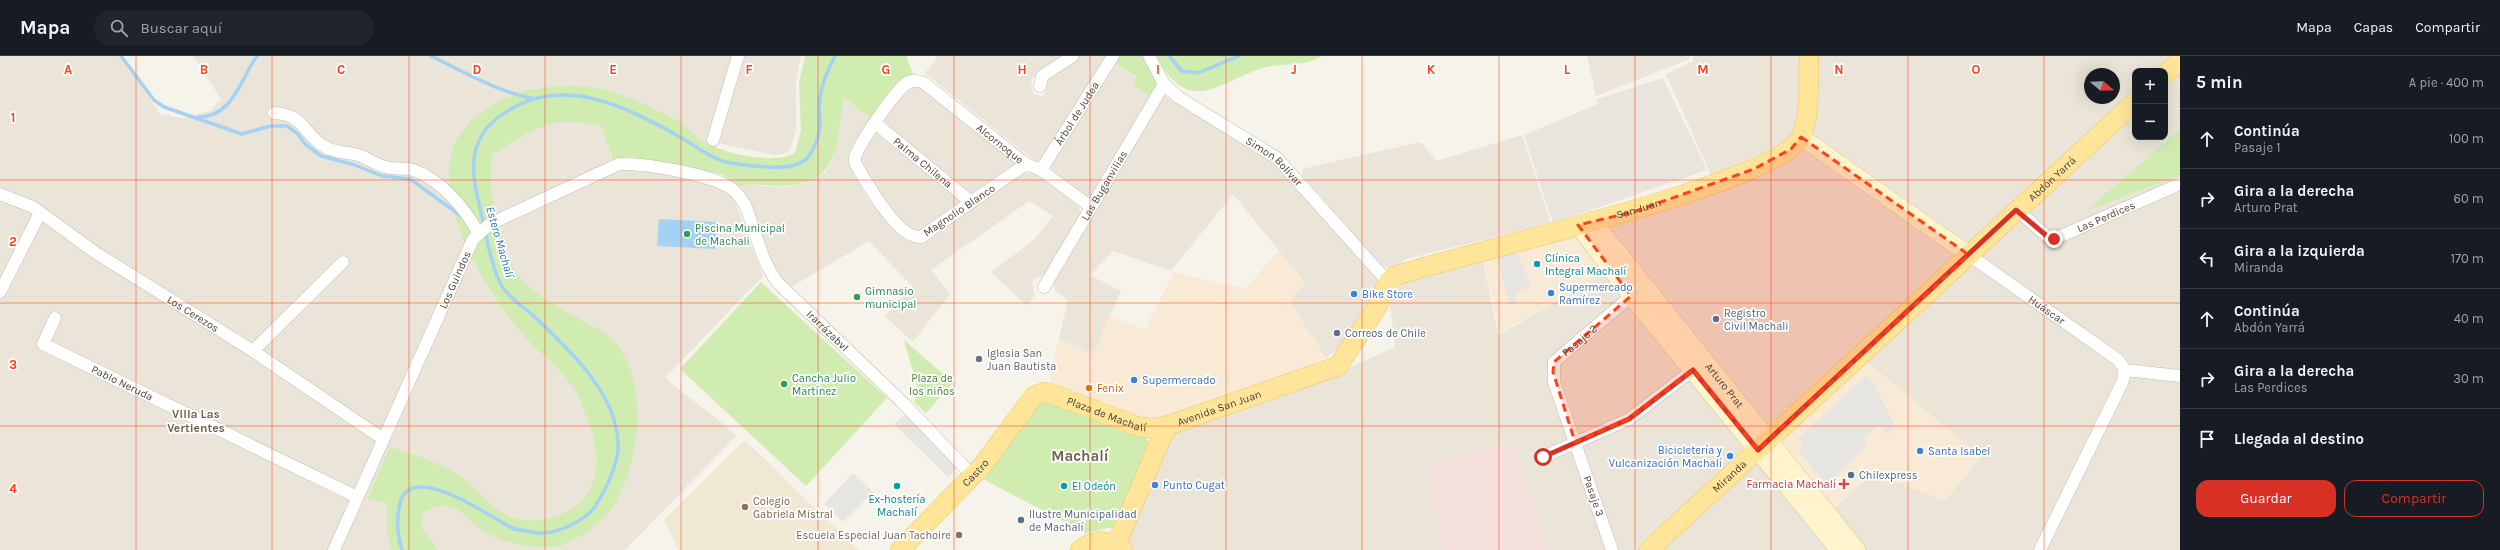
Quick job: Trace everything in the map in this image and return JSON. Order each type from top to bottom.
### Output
[{"type":"main road","points":[[1801,137],[1806,116],[1809,56]]},
{"type":"main road","points":[[2168,71],[2180,61]]},
{"type":"main road","name":"Abdón Yarrá","points":[[1969,255],[2016,210],[2133,104]]},
{"type":"main road","name":"San Juan","points":[[1388,282],[1395,276],[1403,273],[1585,223],[1633,212],[1754,169],[1791,149],[1801,137]]},
{"type":"main road","name":"Huáscar","points":[[1801,137],[1969,255]]},
{"type":"main road","name":"Arturo Prat","points":[[1585,223],[1631,296],[1693,370],[1857,550]]},
{"type":"main road","name":"Arturo Prat","points":[[1585,223],[1763,446],[1839,550]]},
{"type":"main road","name":"Miranda","points":[[1649,550],[1969,255]]},
{"type":"main road","name":"Avenida San Juan","points":[[1080,550],[1091,542],[1102,540],[1120,548],[1163,434],[1170,425],[1338,366],[1377,307],[1388,282]]},
{"type":"main road","name":"Castro","points":[[900,550],[973,476],[1034,396],[1045,392]]},
{"type":"main road","name":"Plaza de Machalí","points":[[1045,392],[1140,427],[1154,428],[1170,425]]},
{"type":"street","points":[[713,140],[738,56]]},
{"type":"street","points":[[1040,86],[1042,76],[1073,56]]},
{"type":"street","name":"Árbol de Judea","points":[[1041,170],[1113,56]]},
{"type":"street","name":"Simon Bolívar","points":[[1149,56],[1164,84],[1178,98],[1277,158],[1388,282]]},
{"type":"street","name":"Alcornoque","points":[[910,81],[917,80],[924,83],[1026,164],[1041,170],[1092,207]]},
{"type":"street","name":"Magnolio Blanco","points":[[910,81],[904,84],[875,122],[855,153],[855,163],[879,204],[911,236],[921,237],[1026,164]]},
{"type":"street","name":"Las Buganvilias","points":[[1044,286],[1164,84]]},
{"type":"street","points":[[274,113],[289,116],[301,121],[312,137],[326,148],[358,155],[385,167],[414,170],[457,201],[467,213],[479,232]]},
{"type":"street","name":"Palma Chilena","points":[[875,122],[971,202]]},
{"type":"street","name":"Los Guindos","points":[[334,550],[468,248],[479,232],[490,224],[619,164],[640,165],[704,177]]},
{"type":"street","name":"Irarrázabvl","points":[[704,177],[720,182],[739,195],[745,205],[763,260],[777,282],[902,402],[973,476]]},
{"type":"street","name":"Las Perdices","points":[[2016,210],[2048,237],[2054,239],[2180,184]]},
{"type":"street","name":"Los Cerezos","points":[[0,194],[17,199],[40,213],[96,253],[253,351],[383,439]]},
{"type":"street","points":[[0,292],[4,272],[40,213]]},
{"type":"street","name":"Huáscar","points":[[1969,255],[2117,359],[2125,370]]},
{"type":"street","points":[[253,351],[343,262]]},
{"type":"street","name":"Pasaje 2","points":[[1575,442],[1554,382],[1554,362],[1631,296]]},
{"type":"street","name":"Pablo Neruda","points":[[56,318],[43,344],[357,497]]},
{"type":"street","points":[[1543,457],[1629,419],[1693,370]]},
{"type":"street","points":[[2040,550],[2122,383],[2125,370],[2180,376]]},
{"type":"street","name":"Pasaje 3","points":[[1575,442],[1612,550]]},
{"type":"highlighted area","points":[[1801,137],[1969,255],[1758,450],[1693,370],[1629,419],[1575,442],[1553,372],[1554,362],[1631,296],[1578,225],[1633,212],[1754,169],[1791,149]]},
{"type":"shaded area","points":[[0,56],[122,56],[160,114],[183,118],[210,111],[221,99],[193,56],[801,56],[796,82],[796,129],[791,147],[787,153],[774,155],[717,143],[707,183],[722,189],[733,197],[763,276],[665,378],[737,435],[625,550],[0,550]]},
{"type":"shaded area","points":[[938,56],[1067,56],[1034,77],[1031,81],[1033,94],[1042,96],[1046,91],[1047,79],[1079,56],[1106,56],[1041,160],[1035,161],[925,73]]},
{"type":"shaded area","points":[[1587,56],[1689,56],[1690,59],[1596,96]]},
{"type":"shaded area","points":[[1693,56],[2180,56],[2180,550],[1119,550],[1167,436],[1338,373],[1395,347],[1390,303],[1403,280],[1482,256],[1498,335],[1608,272],[1834,509],[1873,473],[1945,501],[1769,428],[1598,223],[1713,180],[1666,74],[1693,61]]},
{"type":"shaded area","points":[[1114,63],[1137,78],[1152,97],[1092,195],[1087,196],[1053,170],[1051,166]]},
{"type":"shaded area","points":[[1663,78],[1707,170],[1553,223],[1524,135],[1598,104],[1597,99]]},
{"type":"shaded area","points":[[920,84],[1015,164],[972,194],[969,194],[882,122],[907,89]]},
{"type":"shaded area","points":[[1164,95],[1244,142],[1276,164],[1377,278],[1376,292],[1339,348],[1326,358],[1289,301],[1305,283],[1233,194],[1171,271],[1113,251],[1090,275],[1121,291],[1093,355],[1059,339],[1068,300],[1055,291],[1052,277]]},
{"type":"shaded area","points":[[844,98],[871,118],[849,153],[849,164],[869,201],[909,241],[921,243],[1024,173],[1035,174],[1079,207],[1081,217],[1046,274],[1033,280],[1033,290],[1035,295],[1027,306],[991,272],[1034,240],[1053,216],[1029,201],[931,270],[950,294],[913,342],[885,316],[913,287],[869,241],[788,289],[775,272],[738,190],[747,185],[786,187],[804,184],[826,172],[832,161]]},
{"type":"shaded area","points":[[875,130],[962,199],[961,202],[922,230],[911,230],[882,201],[860,158]]},
{"type":"shaded area","points":[[1522,135],[1551,223],[1406,259],[1392,269],[1382,266],[1302,175],[1302,169],[1420,142],[1437,161]]},
{"type":"shaded area","points":[[1573,229],[1607,272],[1499,333],[1483,255]]},
{"type":"shaded area","points":[[1516,250],[1531,285],[1515,294],[1517,303],[1509,305],[1497,256]]},
{"type":"shaded area","points":[[1279,251],[1305,283],[1289,302],[1326,358],[1161,424],[1153,424],[1050,386],[1051,368],[1059,339],[1093,355],[1110,315],[1144,330],[1174,272],[1245,289]]},
{"type":"shaded area","points":[[1865,360],[1982,457],[1945,501],[1873,473],[1834,509],[1785,448],[1782,440]]},
{"type":"shaded area","points":[[1867,375],[1874,383],[1895,426],[1888,434],[1879,425],[1863,439],[1867,446],[1827,485],[1799,452],[1803,445],[1797,439]]},
{"type":"shaded area","points":[[905,414],[958,467],[948,477],[894,424]]},
{"type":"shaded area","name":"Colegio Gabriela Mistral","points":[[745,440],[859,550],[679,550],[664,520]]},
{"type":"shaded area","points":[[1512,443],[1548,550],[1443,550],[1426,466]]},
{"type":"shaded area","points":[[853,473],[873,492],[843,522],[824,504]]},
{"type":"green space","points":[[805,56],[906,56],[913,74],[900,80],[871,118],[844,98],[839,132],[832,160],[825,170],[814,179],[800,184],[780,186],[750,185],[741,187],[721,174],[633,157],[613,158],[601,126],[583,123],[555,123],[544,126],[521,137],[493,154],[491,183],[493,201],[506,252],[514,270],[529,287],[538,294],[600,331],[615,342],[628,364],[634,384],[637,406],[637,428],[629,472],[621,492],[612,508],[602,520],[575,539],[561,546],[538,547],[514,544],[492,536],[482,530],[458,510],[444,506],[425,511],[421,519],[423,529],[438,550],[391,550],[387,531],[387,504],[368,498],[390,447],[426,459],[452,471],[460,476],[499,510],[507,515],[521,520],[540,520],[564,513],[580,503],[590,490],[595,476],[596,460],[594,443],[590,426],[577,394],[565,376],[527,339],[505,311],[488,287],[460,230],[451,201],[449,172],[454,146],[469,123],[483,111],[499,101],[526,91],[555,86],[586,86],[615,93],[653,108],[675,119],[703,141],[723,150],[735,154],[761,158],[786,156],[795,153],[801,131],[799,82]]},
{"type":"green space","points":[[1118,56],[1144,56],[1158,85],[1152,97],[1133,86],[1137,77],[1114,63]]},
{"type":"green space","points":[[1156,56],[1322,56],[1307,62],[1263,68],[1218,87],[1192,91],[1180,86],[1168,75]]},
{"type":"green space","points":[[2180,129],[2180,175],[2086,211],[2168,140]]},
{"type":"green space","name":"Cancha Julio Martínez","points":[[761,282],[887,398],[806,486],[680,369]]},
{"type":"green space","name":"Plaza de los niños","points":[[904,340],[953,383],[926,413],[914,402],[918,389]]},
{"type":"green space","points":[[1040,398],[1146,435],[1149,446],[1117,526],[1086,533],[981,478]]},
{"type":"water","name":"Piscina Municipal de Machali","points":[[659,219],[717,222],[715,249],[657,246]]},
{"type":"waterway","points":[[121,56],[154,100],[164,107],[242,134],[271,126],[287,126],[298,134],[305,144],[321,156],[355,165],[382,176],[410,179],[464,218]]},
{"type":"waterway","points":[[199,117],[211,115],[220,111],[228,104],[235,95],[257,56]]},
{"type":"waterway","points":[[431,56],[495,87],[536,99]]},
{"type":"waterway","name":"Estero Machalí","points":[[484,225],[474,179],[475,151],[480,138],[489,125],[503,114],[525,102],[547,96],[569,95],[592,98],[636,114],[684,139],[710,156],[722,161],[750,166],[787,167],[801,163],[806,159],[810,155],[816,143],[820,124],[819,106],[822,87],[835,56]]},
{"type":"waterway","name":"Estero Machalí","points":[[1169,56],[1182,71],[1198,73],[1239,56]]},
{"type":"waterway","name":"Estero Machalí","points":[[402,550],[398,532],[398,515],[400,503],[407,491],[419,487],[435,489],[453,495],[471,504],[512,528],[546,533],[562,529],[586,516],[596,505],[615,465],[618,440],[615,422],[608,405],[599,389],[576,358],[533,315],[505,291],[494,266],[485,231]]},
{"type":"place","name":"Piscina Municipal de Machali","points":[[687,234]]},
{"type":"place","name":"Clínica Integral Machalí","points":[[1537,264]]},
{"type":"place","name":"Supermercado Ramírez","points":[[1551,293]]},
{"type":"place","name":"Bike Store","points":[[1354,294]]},
{"type":"place","name":"Gimnasio municipal","points":[[857,297]]},
{"type":"place","name":"Registro Civil Machali","points":[[1716,319]]},
{"type":"place","name":"Correos de Chile","points":[[1337,333]]},
{"type":"place","name":"Iglesia San Juan Bautista","points":[[979,359]]},
{"type":"place","name":"Supermercado","points":[[1134,380]]},
{"type":"place","name":"Cancha Julio Martínez","points":[[784,384]]},
{"type":"place","name":"Fenix","points":[[1089,388]]},
{"type":"place","name":"Santa Isabel","points":[[1920,451]]},
{"type":"place","name":"Bicicletería y Vulcanización Machalí","points":[[1730,456]]},
{"type":"place","name":"Chilexpress","points":[[1851,475]]},
{"type":"place","name":"Farmacia Machalí","points":[[1844,484]]},
{"type":"place","name":"Punto Cugat","points":[[1155,485]]},
{"type":"place","name":"Ex-hostería Machalí","points":[[897,486]]},
{"type":"place","name":"El Odeón","points":[[1064,486]]},
{"type":"place","name":"Colegio Gabriela Mistral","points":[[745,507]]},
{"type":"place","name":"Ilustre Municipalidad de Machalí","points":[[1021,520]]},
{"type":"place","name":"Escuela Especial Juan Tachoire","points":[[959,535]]},
{"type":"district","name":"Villa Las Vertientes","points":[[196,421]]},
{"type":"district","name":"Machalí","points":[[1080,456]]},
{"type":"route","points":[[1543,457],[1629,419],[1693,370],[1758,450],[2016,210],[2048,237],[2054,239]]}]
